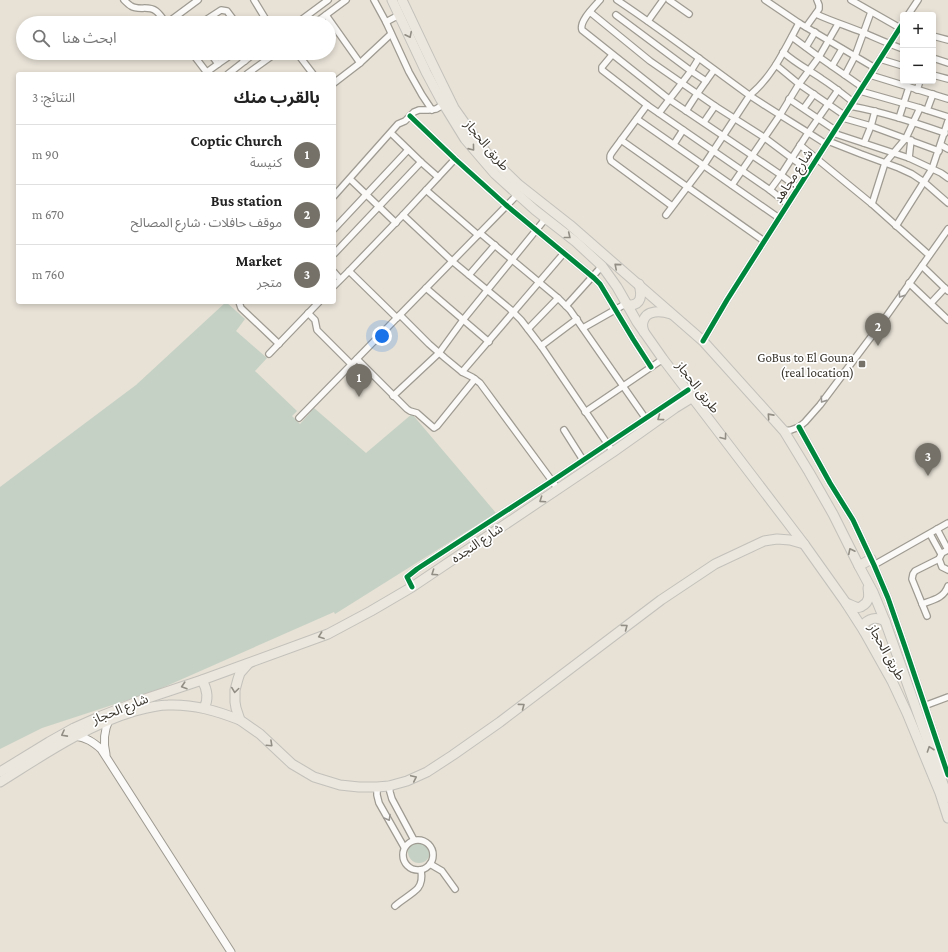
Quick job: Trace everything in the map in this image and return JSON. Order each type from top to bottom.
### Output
[{"type":"main road","name":"طريق الحجاز","points":[[392,0],[443,105],[465,140],[495,174],[536,210],[576,242],[602,266],[614,282],[644,332],[663,359],[804,544],[846,602],[892,681],[907,712],[940,793],[948,818]]},
{"type":"main road","name":"طريق الحجاز","points":[[402,0],[448,97],[462,121],[491,158],[518,184],[570,225],[703,341],[784,432],[829,507],[867,581],[885,621],[911,682],[948,799]]},
{"type":"main road","points":[[627,304],[634,305],[641,298],[639,284]]},
{"type":"main road","points":[[644,332],[644,319],[650,314],[661,311],[674,315]]},
{"type":"main road","name":"شارع النجده","points":[[248,664],[328,634],[412,587],[613,452],[675,408],[690,394]]},
{"type":"main road","name":"شارع الحجاز","points":[[0,782],[37,758],[76,736],[109,720],[148,707],[167,705],[186,705],[204,708],[240,720],[260,734],[292,764],[314,776],[340,785],[377,787],[389,786],[407,781],[427,772],[500,722],[661,600],[715,564],[764,542],[777,539],[790,540],[804,544]]},
{"type":"main road","points":[[859,566],[872,562]]},
{"type":"main road","points":[[846,602],[856,607],[865,605],[868,602],[869,597],[867,581]]},
{"type":"main road","points":[[864,631],[864,624],[872,618],[885,621]]},
{"type":"main road","points":[[240,720],[236,708],[235,690],[238,679],[248,664]]},
{"type":"main road","name":"شارع الحجاز","points":[[0,772],[49,742],[101,716],[142,700],[248,664]]},
{"type":"main road","points":[[202,680],[206,687],[207,694],[204,708]]},
{"type":"street","points":[[124,0],[133,7],[146,7],[155,10],[161,16]]},
{"type":"street","points":[[176,16],[198,0]]},
{"type":"street","points":[[254,0],[264,16]]},
{"type":"street","points":[[306,16],[328,0]]},
{"type":"street","points":[[326,15],[346,0]]},
{"type":"street","points":[[374,0],[409,72],[432,110]]},
{"type":"street","points":[[600,0],[583,20],[581,25],[582,30],[670,100],[753,155],[798,188]]},
{"type":"street","points":[[617,0],[648,20],[714,70],[780,115],[827,143],[912,174],[924,182],[948,203]]},
{"type":"street","points":[[648,20],[663,0]]},
{"type":"street","points":[[669,0],[689,14]]},
{"type":"street","points":[[766,0],[799,23],[875,68]]},
{"type":"street","points":[[806,27],[820,7],[816,0]]},
{"type":"street","points":[[851,0],[871,12],[900,26]]},
{"type":"street","points":[[910,12],[918,0]]},
{"type":"street","points":[[212,16],[221,10],[227,12],[230,16]]},
{"type":"street","points":[[590,12],[650,61],[682,84],[765,138],[809,171]]},
{"type":"street","points":[[845,75],[855,56],[871,12]]},
{"type":"street","points":[[816,14],[838,24],[864,33],[889,45],[900,48]]},
{"type":"street","points":[[386,22],[399,15]]},
{"type":"street","points":[[616,15],[706,81]]},
{"type":"street","points":[[666,215],[704,165],[750,95],[758,88],[776,65],[799,23]]},
{"type":"street","points":[[732,184],[765,138],[799,84],[819,57],[838,24]]},
{"type":"street","points":[[336,29],[360,64]]},
{"type":"street","name":"شارع مجاهد","points":[[703,341],[764,241],[900,30]]},
{"type":"street","points":[[806,47],[815,32]]},
{"type":"street","points":[[336,82],[360,64],[391,34]]},
{"type":"street","points":[[792,37],[845,75],[861,89],[948,118]]},
{"type":"street","points":[[936,37],[948,40]]},
{"type":"street","points":[[832,66],[842,49]]},
{"type":"street","points":[[783,52],[808,71],[838,90],[852,104],[944,133]]},
{"type":"street","points":[[612,55],[602,67],[602,70],[647,105],[788,204]]},
{"type":"street","points":[[659,113],[682,84],[699,58]]},
{"type":"street","points":[[880,59],[900,65]]},
{"type":"street","points":[[936,59],[948,63]]},
{"type":"street","points":[[198,60],[207,72]]},
{"type":"street","points":[[215,60],[218,64]]},
{"type":"street","points":[[209,72],[224,60]]},
{"type":"street","points":[[250,72],[266,60]]},
{"type":"street","points":[[302,60],[311,72]]},
{"type":"street","points":[[231,72],[245,61]]},
{"type":"street","points":[[776,65],[844,117],[908,139],[948,149]]},
{"type":"street","points":[[686,111],[714,70]]},
{"type":"street","points":[[870,75],[948,99]]},
{"type":"street","points":[[936,76],[948,79]]},
{"type":"street","points":[[917,90],[919,84]]},
{"type":"street","points":[[899,118],[910,87]]},
{"type":"street","points":[[770,190],[838,90]]},
{"type":"street","points":[[804,108],[814,94]]},
{"type":"street","points":[[927,110],[933,94]]},
{"type":"street","points":[[789,99],[804,108],[834,131],[909,158],[948,178]]},
{"type":"street","points":[[336,194],[398,124],[414,112],[419,110],[432,110],[443,105]]},
{"type":"street","points":[[647,105],[609,157],[611,161],[672,206]]},
{"type":"street","points":[[704,122],[715,106]]},
{"type":"street","points":[[909,158],[908,139],[912,122],[920,108]]},
{"type":"street","points":[[864,143],[875,111]]},
{"type":"street","points":[[410,116],[506,205],[600,284],[633,339],[652,367]]},
{"type":"street","points":[[637,118],[779,218]]},
{"type":"street","points":[[896,226],[932,169],[948,121]]},
{"type":"street","points":[[674,144],[683,130]]},
{"type":"street","points":[[391,133],[438,177]]},
{"type":"street","points":[[872,204],[885,163],[908,139]]},
{"type":"street","points":[[621,140],[764,241]]},
{"type":"street","points":[[800,145],[872,204],[929,255]]},
{"type":"street","points":[[336,227],[408,150]]},
{"type":"street","points":[[336,284],[396,223],[455,158]]},
{"type":"street","points":[[336,252],[421,162]]},
{"type":"street","points":[[350,179],[396,223]]},
{"type":"street","points":[[426,190],[539,282],[566,306],[578,319],[646,419]]},
{"type":"street","points":[[299,418],[518,194]]},
{"type":"street","points":[[403,215],[452,261],[514,312],[541,346],[613,452]]},
{"type":"street","points":[[393,396],[439,352],[511,259],[546,218]]},
{"type":"street","points":[[784,432],[798,427],[805,422],[820,405],[883,321],[948,230]]},
{"type":"street","points":[[469,275],[495,246]]},
{"type":"street","points":[[462,372],[564,253]]},
{"type":"street","points":[[566,306],[602,266]]},
{"type":"street","points":[[922,266],[947,290],[931,304]]},
{"type":"street","points":[[349,271],[444,358],[462,372],[475,379],[482,386],[558,490]]},
{"type":"street","points":[[336,274],[340,279]]},
{"type":"street","points":[[909,284],[948,320]]},
{"type":"street","points":[[426,288],[488,342]]},
{"type":"street","points":[[528,329],[558,298]]},
{"type":"street","points":[[240,304],[241,308],[279,344]]},
{"type":"street","points":[[269,354],[316,304]]},
{"type":"street","points":[[583,328],[627,304]]},
{"type":"street","points":[[308,313],[314,320],[317,330],[352,365]]},
{"type":"street","points":[[541,346],[578,319]]},
{"type":"street","points":[[357,359],[408,410],[417,413],[434,428],[475,379]]},
{"type":"street","points":[[585,412],[663,359]]},
{"type":"street","points":[[412,587],[407,577],[417,570],[607,444],[646,419],[690,394]]},
{"type":"street","points":[[798,427],[853,520],[888,598],[911,682],[924,706],[948,775]]},
{"type":"street","points":[[564,430],[583,460]]},
{"type":"street","points":[[872,562],[930,534],[948,523]]},
{"type":"street","points":[[927,616],[912,579],[912,574],[940,557],[943,552],[948,550],[937,529]]},
{"type":"street","points":[[930,534],[940,557],[940,564],[948,570]]},
{"type":"street","points":[[922,604],[942,596],[948,586]]},
{"type":"street","points":[[924,706],[948,697]]},
{"type":"street","points":[[107,758],[104,738],[109,720]]},
{"type":"street","points":[[76,736],[84,737],[101,749],[231,952]]},
{"type":"street","points":[[389,786],[392,799],[414,840]]},
{"type":"street","points":[[377,787],[379,803],[404,847]]},
{"type":"street","points":[[414,840],[425,841],[432,849],[433,854],[430,864],[421,870],[416,870],[407,866],[402,857],[404,847],[414,840]]},
{"type":"street","points":[[430,864],[442,871],[455,889]]},
{"type":"street","points":[[395,906],[418,888],[422,876],[421,870]]},
{"type":"green space","points":[[224,304],[228,304],[245,319],[236,331],[267,358],[255,371],[297,411],[292,416],[300,424],[314,408],[366,453],[412,414],[496,513],[335,614],[334,612],[155,691],[42,728],[0,749],[0,487],[136,385]]},
{"type":"green space","points":[[415,841],[423,841],[430,848],[430,856],[423,863],[415,863],[408,856],[408,848]]},
{"type":"cycle path","points":[[703,341],[727,300],[900,28]]},
{"type":"cycle path","points":[[410,116],[506,205],[600,284],[651,367]]},
{"type":"cycle path","points":[[412,587],[407,577],[417,569],[688,390]]},
{"type":"cycle path","points":[[799,427],[830,483],[853,520],[874,565],[888,598],[948,775]]},
{"type":"place","name":"Bus station","points":[[878,346]]},
{"type":"place","name":"GoBus to El Gouna (real location)","points":[[862,364]]},
{"type":"place","name":"Coptic Church","points":[[359,397]]},
{"type":"place","name":"Market","points":[[928,476]]}]
